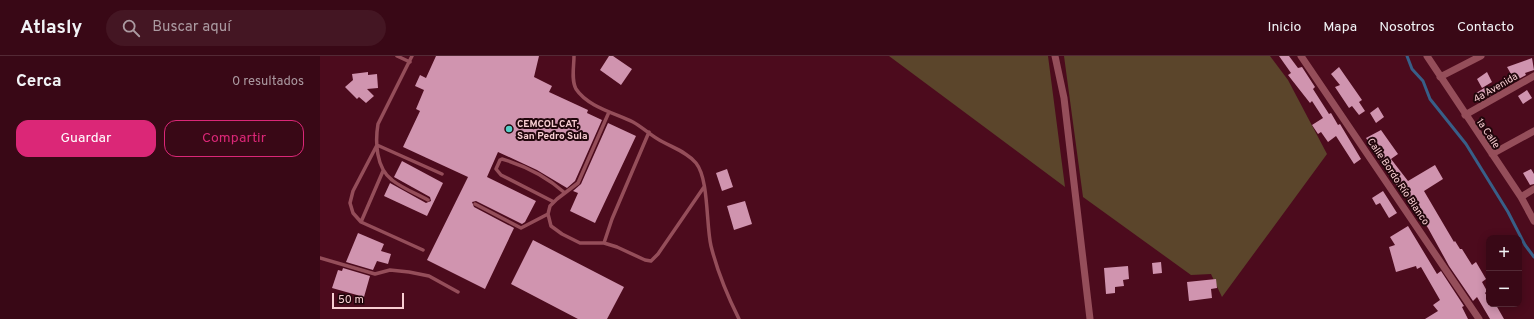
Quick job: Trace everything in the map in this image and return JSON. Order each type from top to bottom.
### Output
[{"type":"street","points":[[1055,56],[1064,98],[1090,319]]},
{"type":"street","name":"Calle Bordo Río Blanco","points":[[1300,56],[1479,319]]},
{"type":"street","name":"1a Calle","points":[[1427,56],[1521,197],[1534,221]]},
{"type":"street","points":[[1440,77],[1481,56]]},
{"type":"street","name":"4a Avenida","points":[[1465,115],[1534,76]]},
{"type":"street","points":[[1492,154],[1534,131]]},
{"type":"street","points":[[1521,197],[1534,189]]},
{"type":"lane","points":[[397,56],[410,62]]},
{"type":"lane","points":[[412,56],[378,124],[376,136],[383,171],[392,181],[428,200]]},
{"type":"lane","points":[[574,56],[573,77],[576,88],[584,97],[609,112],[633,122],[649,132],[656,139],[690,156],[697,164],[704,187],[711,246],[732,305],[739,319]]},
{"type":"lane","points":[[609,112],[578,183],[550,206],[548,214],[551,226],[562,234],[580,243],[604,243],[617,247],[644,260],[652,261],[704,187]]},
{"type":"lane","points":[[604,243],[612,220],[649,132]]},
{"type":"lane","points":[[377,145],[442,174]]},
{"type":"lane","points":[[377,145],[353,191],[350,203],[353,213],[361,222],[423,250]]},
{"type":"lane","points":[[554,202],[501,175],[496,169],[500,160],[502,159],[523,166],[554,183],[565,193]]},
{"type":"lane","points":[[361,222],[383,171]]},
{"type":"lane","points":[[475,204],[521,228],[548,214]]},
{"type":"lane","points":[[320,258],[375,274],[390,270],[429,276],[458,292]]},
{"type":"shaded area","points":[[889,56],[1048,56],[1065,187]]},
{"type":"shaded area","points":[[1064,56],[1270,56],[1288,80],[1327,154],[1222,297],[1211,274],[1191,275],[1083,197]]},
{"type":"building","points":[[436,56],[539,56],[534,77],[552,86],[549,92],[588,110],[587,113],[602,120],[575,181],[567,188],[537,170],[498,152],[487,177],[536,201],[525,222],[522,224],[476,201],[472,202],[474,207],[514,228],[485,289],[427,260],[468,177],[403,147],[420,111],[416,109],[424,90],[415,86],[420,75],[426,78]]},
{"type":"building","points":[[609,56],[613,56],[632,69],[621,85],[600,70]]},
{"type":"building","points":[[1279,56],[1289,56],[1298,68],[1302,67],[1315,87],[1313,89],[1329,114],[1331,113],[1338,125],[1340,124],[1361,159],[1354,164],[1336,136],[1328,142],[1321,132],[1318,134],[1312,125],[1323,118],[1312,101],[1310,103],[1288,75],[1291,73]]},
{"type":"building","points":[[1532,58],[1534,70],[1525,73],[1526,75],[1515,81],[1507,67]]},
{"type":"building","points":[[1339,67],[1362,100],[1359,102],[1365,111],[1359,115],[1352,106],[1349,108],[1335,87],[1340,85],[1331,74]]},
{"type":"building","points":[[368,72],[368,75],[377,74],[378,88],[367,89],[374,96],[366,103],[359,97],[357,99],[345,87],[353,80],[352,74]]},
{"type":"building","points":[[1487,72],[1492,82],[1482,88],[1477,79]]},
{"type":"building","points":[[1486,87],[1491,95],[1481,100],[1476,93]]},
{"type":"building","points":[[1527,90],[1532,98],[1523,104],[1518,96]]},
{"type":"building","points":[[1378,107],[1384,117],[1376,123],[1370,113]]},
{"type":"building","points":[[608,123],[636,136],[595,223],[570,211],[578,193],[573,191],[581,184]]},
{"type":"building","points":[[1381,130],[1398,154],[1391,159],[1408,181],[1435,165],[1443,179],[1424,191],[1454,242],[1455,241],[1460,249],[1462,249],[1472,265],[1476,262],[1486,279],[1482,282],[1486,289],[1486,307],[1497,307],[1504,319],[1490,319],[1477,297],[1473,301],[1449,266],[1428,228],[1398,185],[1397,186],[1366,138]]},
{"type":"building","points":[[402,161],[443,183],[427,216],[384,196],[390,183],[426,203],[431,201],[430,197],[394,177]]},
{"type":"building","points":[[727,169],[733,187],[722,191],[716,173]]},
{"type":"building","points":[[1531,169],[1534,174],[1534,184],[1530,185],[1523,173]]},
{"type":"building","points":[[1383,191],[1397,213],[1389,218],[1380,203],[1376,205],[1372,198]]},
{"type":"building","points":[[745,201],[752,224],[734,230],[727,206]]},
{"type":"building","points":[[1408,226],[1437,274],[1441,271],[1464,306],[1462,307],[1468,319],[1425,319],[1438,311],[1433,305],[1440,300],[1421,267],[1417,269],[1416,266],[1396,272],[1389,247],[1395,245],[1390,237]]},
{"type":"building","points":[[358,233],[384,244],[381,251],[391,254],[388,264],[377,261],[373,270],[346,262]]},
{"type":"building","points":[[533,240],[624,287],[607,319],[578,319],[511,284]]},
{"type":"building","points":[[1161,262],[1162,273],[1153,274],[1152,263]]},
{"type":"building","points":[[1128,266],[1129,279],[1123,280],[1124,286],[1115,287],[1115,293],[1106,294],[1104,268]]},
{"type":"building","points":[[343,268],[370,276],[364,297],[332,288],[338,270],[342,271]]},
{"type":"building","points":[[1216,279],[1217,288],[1211,289],[1212,298],[1189,301],[1187,282]]},
{"type":"waterway","points":[[1407,56],[1412,69],[1423,81],[1430,99],[1466,144],[1508,212],[1525,245],[1534,257]]},
{"type":"place","name":"CEMCOL CAT, San Pedro Sula","points":[[509,129]]}]
